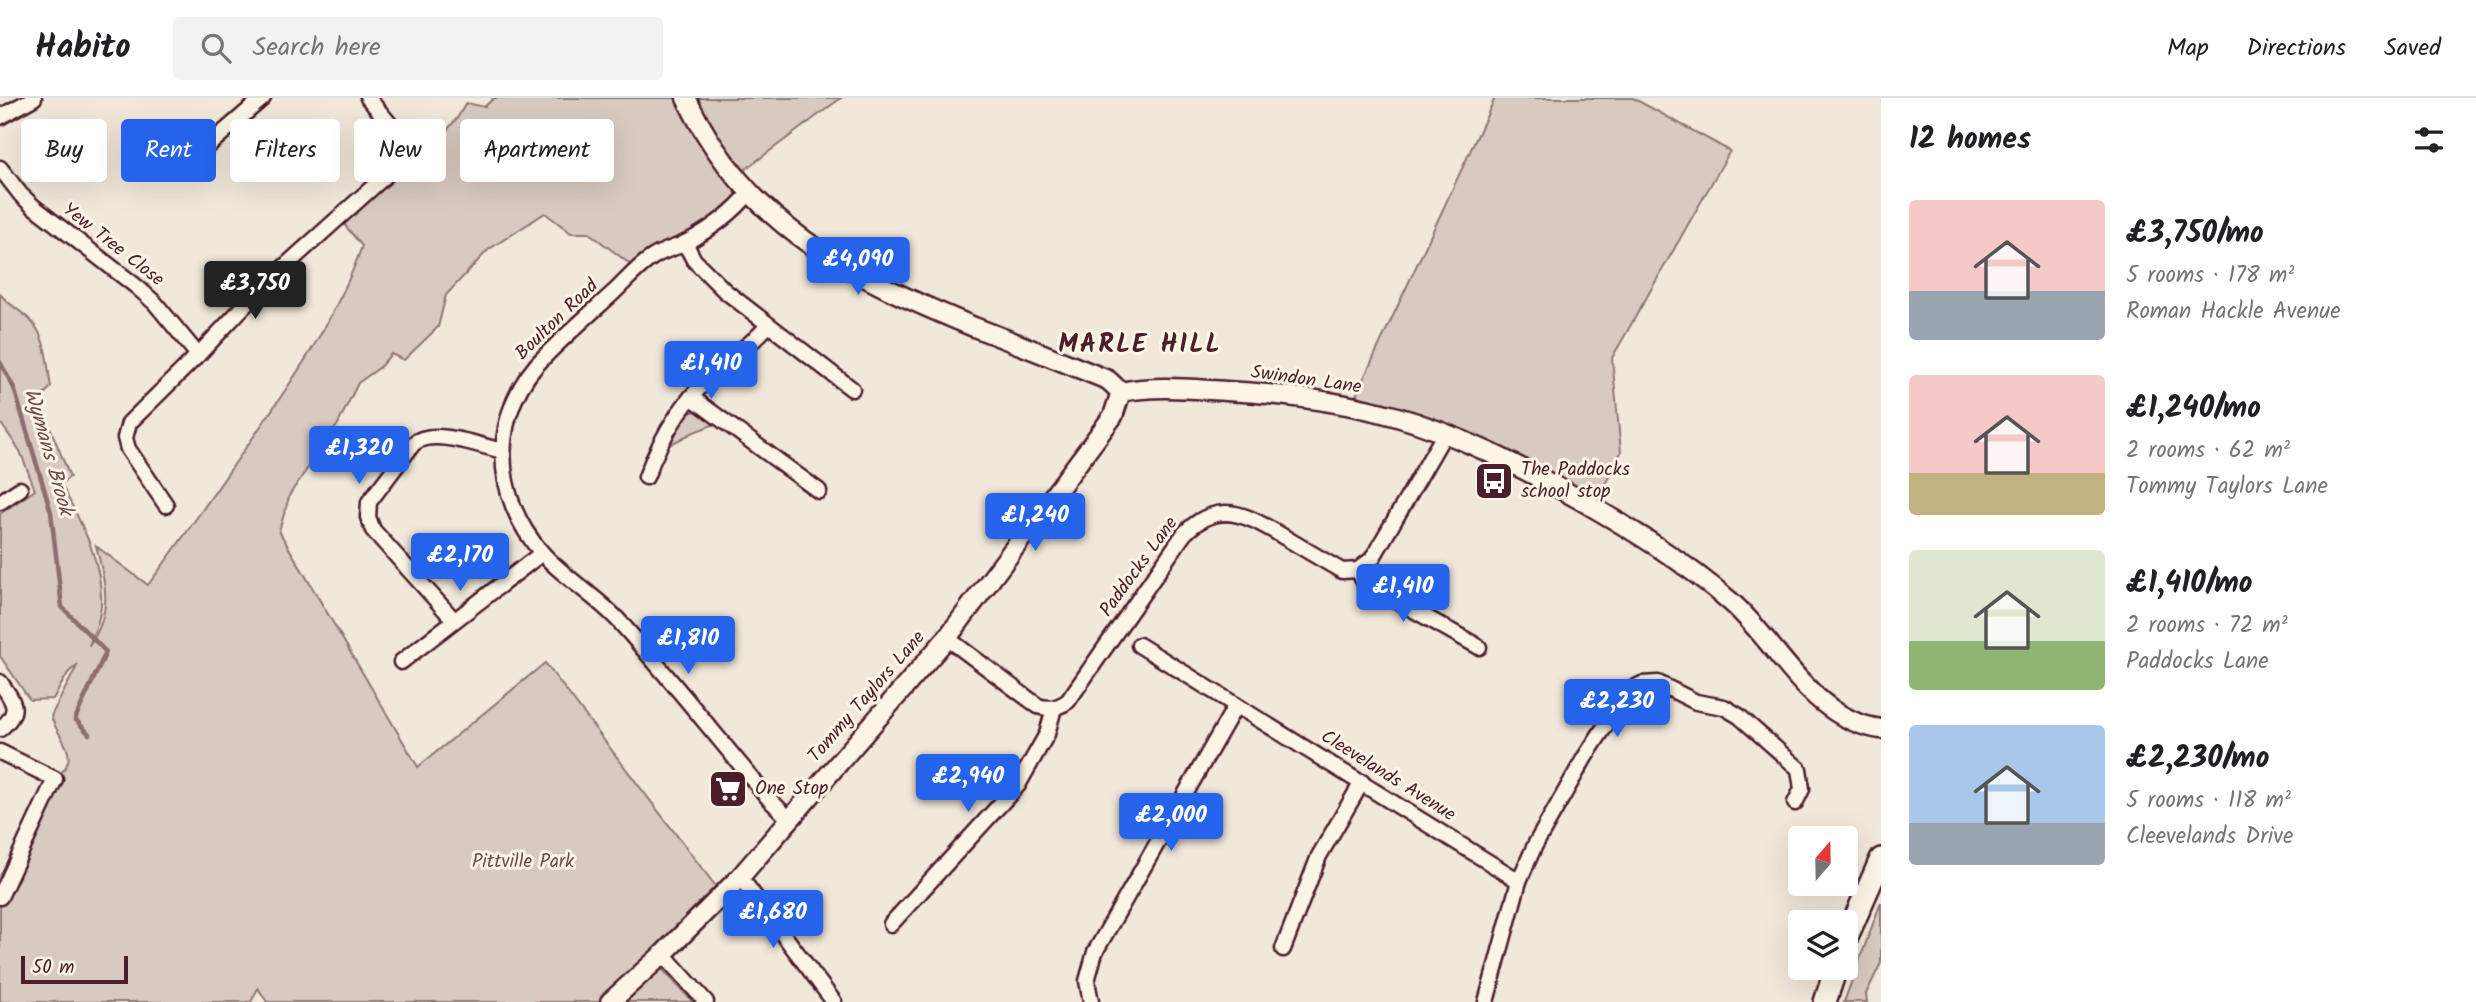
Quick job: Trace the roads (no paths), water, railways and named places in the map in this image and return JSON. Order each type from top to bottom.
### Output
[{"type":"main road","points":[[1858,912],[1878,867]]},
{"type":"main road","points":[[1825,1002],[1832,980]]},
{"type":"street","points":[[0,117],[34,98]]},
{"type":"street","points":[[216,139],[263,98]]},
{"type":"street","points":[[166,505],[128,449],[126,430],[134,417],[264,285],[408,153],[405,142],[368,98]]},
{"type":"street","points":[[686,98],[712,146],[749,193],[797,236],[872,283],[1108,380],[1121,392]]},
{"type":"street","name":"Yew Tree Close","points":[[0,168],[20,195],[33,207],[137,286],[155,303],[198,355]]},
{"type":"street","name":"Boulton Road","points":[[749,193],[731,212],[685,243],[650,259],[537,363],[512,402],[503,451],[510,499],[524,527],[542,553],[618,620],[789,819]]},
{"type":"street","points":[[685,243],[706,275],[852,389]]},
{"type":"street","points":[[646,477],[667,428],[691,397],[727,361],[756,341],[768,325]]},
{"type":"street","name":"Swindon Lane","points":[[1121,392],[1160,387],[1287,395],[1391,415],[1445,433],[1568,493],[1681,563],[1747,617],[1796,676],[1828,706],[1848,719],[1881,729]]},
{"type":"street","name":"Tommy Taylors Lane","points":[[610,1002],[663,954],[740,877],[947,638],[1113,416],[1121,392]]},
{"type":"street","points":[[691,397],[819,491]]},
{"type":"street","points":[[1358,570],[1372,559],[1445,433]]},
{"type":"street","points":[[454,620],[373,530],[368,517],[369,502],[413,444],[421,438],[433,436],[503,451]]},
{"type":"street","points":[[0,502],[20,489]]},
{"type":"street","name":"Paddocks Lane","points":[[891,924],[1018,785],[1047,734],[1054,708],[1068,701],[1184,534],[1200,520],[1219,513],[1248,516],[1342,570],[1358,570],[1364,582],[1479,647]]},
{"type":"street","points":[[401,662],[542,553]]},
{"type":"street","points":[[947,638],[1038,706],[1054,708]]},
{"type":"street","name":"Cleevelands Avenue","points":[[1139,645],[1519,881]]},
{"type":"street","points":[[0,682],[14,706],[12,716],[0,729]]},
{"type":"street","points":[[1486,1002],[1519,881],[1541,834],[1628,691],[1643,684],[1658,683],[1696,702],[1724,707],[1739,716],[1799,769],[1802,789],[1795,803]]},
{"type":"street","points":[[1091,1002],[1087,981],[1096,952],[1236,705]]},
{"type":"street","points":[[0,752],[55,779],[0,897]]},
{"type":"street","points":[[1283,949],[1319,856],[1363,782]]},
{"type":"street","points":[[740,877],[834,1002]]},
{"type":"street","points":[[663,954],[706,1002]]},
{"type":"waterway","name":"Wymans Brook","points":[[0,362],[14,388],[51,512],[62,607],[106,652],[75,719],[89,734]]},
{"type":"place","name":"The Paddocks school stop","points":[[1494,481]]},
{"type":"place","name":"One Stop","points":[[728,789]]},
{"type":"district","name":"MARLE HILL","points":[[1140,345]]},
{"type":"park label","name":"Pittville Park","points":[[523,862]]}]
